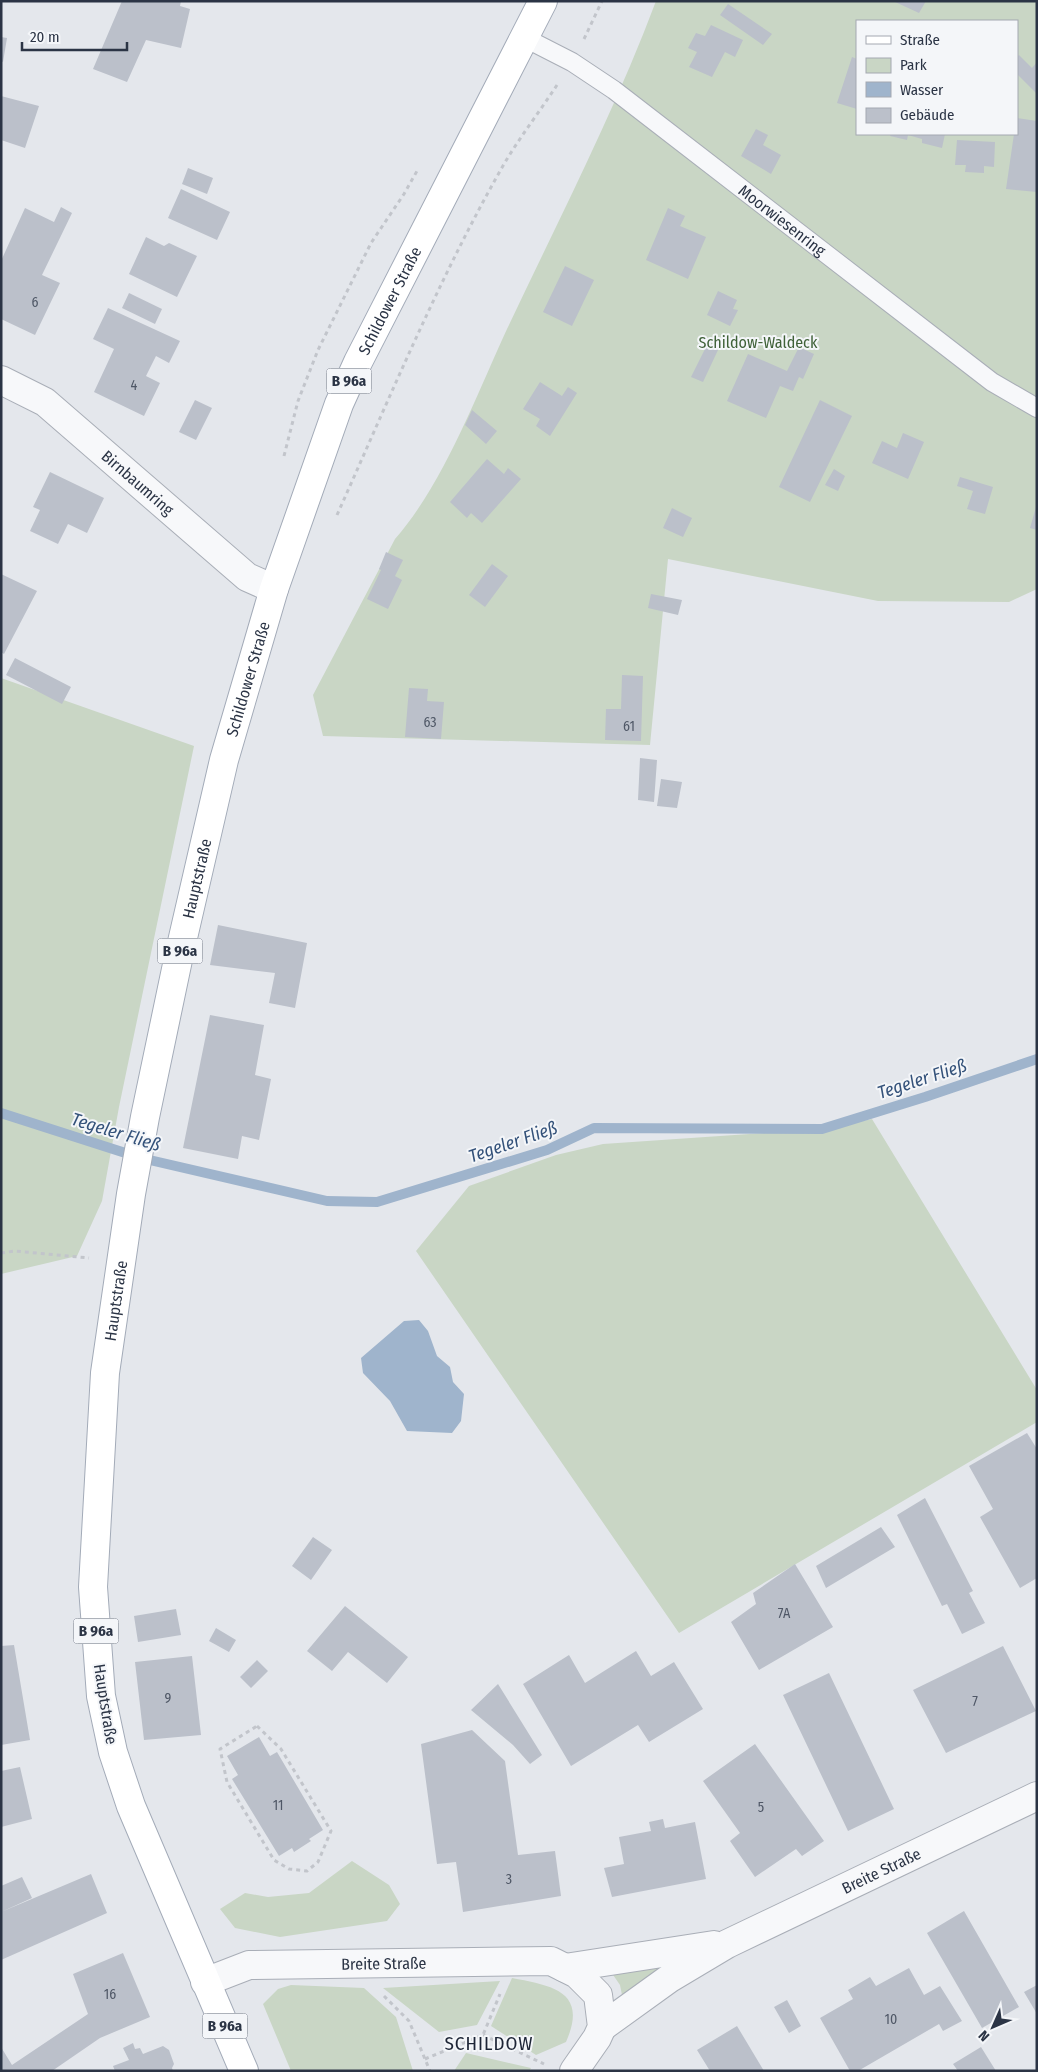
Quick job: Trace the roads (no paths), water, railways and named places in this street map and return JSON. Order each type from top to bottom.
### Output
[{"type":"main road","name":"Schildower Straße","points":[[218,787],[254,654],[274,590],[339,404],[542,1]]},
{"type":"main road","name":"Hauptstraße","points":[[218,787],[179,955],[131,1194],[105,1373],[93,1587],[101,1696],[113,1752],[131,1806],[244,2071]]},
{"type":"street","name":"Birnbaumring","points":[[1,380],[46,402],[247,577],[274,590]]},
{"type":"street","name":"Breite Straße","points":[[602,2027],[670,1978],[727,1944],[1037,1796]]},
{"type":"street","name":"Breite Straße","points":[[565,1968],[727,1944]]},
{"type":"street","name":"Breite Straße","points":[[205,1982],[249,1966],[551,1961],[577,1974],[598,1995],[602,2027],[598,2038],[563,2069]]},
{"type":"lane","name":"Moorwiesenring","points":[[525,38],[572,62],[614,90],[992,382],[1037,408]]},
{"type":"water","points":[[419,1320],[428,1331],[437,1356],[450,1367],[453,1382],[464,1394],[461,1421],[452,1433],[407,1431],[390,1401],[363,1373],[361,1358],[404,1321]]},
{"type":"waterway","name":"Tegeler Fließ","points":[[1,1113],[141,1158],[327,1201],[377,1202],[547,1150],[594,1128],[822,1129],[1037,1059]]},
{"type":"district","name":"SCHILDOW","points":[[489,2043]]},
{"type":"park label","name":"Schildow-Waldeck","points":[[758,342]]}]
